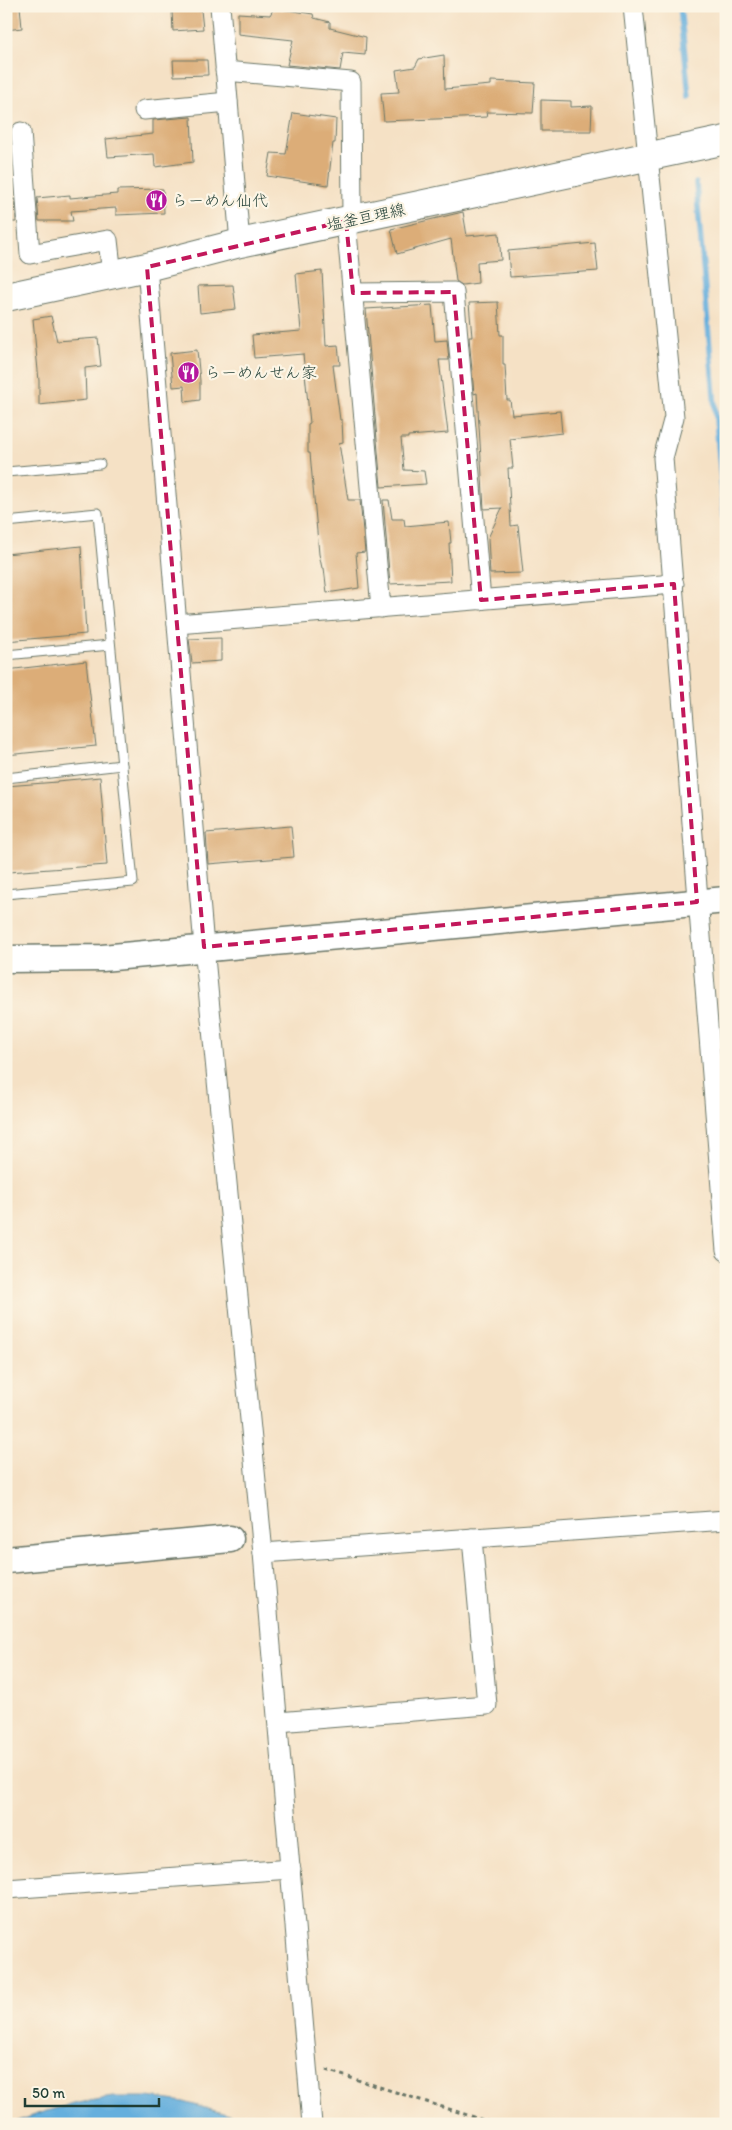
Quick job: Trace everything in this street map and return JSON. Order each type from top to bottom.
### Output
[{"type":"main road","name":"塩釜亘理線","points":[[6,298],[349,220],[726,140]]},
{"type":"street","points":[[220,6],[240,244]]},
{"type":"street","points":[[633,6],[674,417],[663,458],[726,1251]]},
{"type":"street","points":[[225,71],[351,82],[349,220],[353,293],[380,608]]},
{"type":"street","points":[[144,110],[228,102]]},
{"type":"street","points":[[21,132],[30,254],[108,240],[112,275]]},
{"type":"street","points":[[147,267],[204,947],[263,1553],[306,2064],[314,2123]]},
{"type":"street","points":[[353,293],[454,292],[481,600]]},
{"type":"street","points":[[177,624],[674,584]]},
{"type":"street","points":[[6,959],[102,958],[204,947],[726,900]]},
{"type":"street","points":[[263,1553],[726,1520]]},
{"type":"street","points":[[278,1722],[487,1705],[472,1538]]},
{"type":"street","points":[[6,1560],[230,1539]]},
{"type":"street","points":[[6,1889],[291,1869]]},
{"type":"lane","points":[[6,472],[100,464]]},
{"type":"lane","points":[[6,522],[98,513],[133,882],[6,894]]},
{"type":"lane","points":[[6,655],[110,645]]},
{"type":"lane","points":[[6,778],[122,765]]},
{"type":"path","points":[[306,2064],[496,2124]]},
{"type":"highlighted area","points":[[346,221],[353,293],[454,292],[481,600],[674,584],[697,902],[204,947],[147,267]]},
{"type":"water","points":[[114,2097],[148,2097],[184,2102],[261,2124],[10,2124],[61,2107]]},
{"type":"building","points":[[6,6],[20,6],[22,28],[6,30]]},
{"type":"building","points":[[274,8],[313,14],[314,18],[330,22],[330,28],[366,37],[365,55],[343,53],[340,70],[287,65],[293,40],[238,34],[238,13],[270,15]]},
{"type":"building","points":[[201,10],[203,29],[173,31],[172,11]]},
{"type":"building","points":[[444,55],[445,89],[491,85],[491,81],[535,83],[533,113],[486,112],[487,117],[384,121],[381,93],[399,92],[396,70],[415,67],[419,59]]},
{"type":"building","points":[[173,60],[207,60],[208,75],[174,76]]},
{"type":"building","points":[[541,100],[571,101],[571,107],[592,106],[591,131],[541,131]]},
{"type":"building","points":[[293,113],[336,119],[335,143],[333,143],[328,185],[267,176],[271,153],[286,154]]},
{"type":"building","points":[[191,117],[193,162],[155,167],[154,154],[108,157],[106,139],[153,134],[153,120]]},
{"type":"building","points":[[163,189],[164,213],[116,215],[116,208],[71,211],[73,221],[39,221],[37,198],[70,195],[70,198],[117,194],[117,190]]},
{"type":"building","points":[[15,199],[16,222],[6,222],[6,200]]},
{"type":"building","points":[[463,212],[467,236],[499,233],[501,260],[477,262],[478,283],[462,285],[456,281],[451,239],[397,254],[391,229]]},
{"type":"building","points":[[595,243],[598,271],[510,277],[508,251]]},
{"type":"building","points":[[322,271],[326,346],[338,345],[340,365],[333,365],[340,420],[342,420],[343,442],[339,443],[348,500],[360,500],[365,552],[356,553],[359,588],[327,593],[324,568],[322,568],[319,554],[310,453],[308,453],[308,424],[310,423],[303,354],[254,358],[252,335],[301,331],[296,274]]},
{"type":"building","points":[[233,285],[236,309],[200,313],[198,286]]},
{"type":"building","points":[[498,302],[500,335],[503,335],[503,365],[505,365],[507,400],[510,400],[512,415],[560,411],[562,433],[510,439],[513,468],[508,468],[511,526],[518,525],[523,573],[490,574],[488,538],[502,508],[484,509],[477,393],[474,394],[469,337],[472,337],[469,303]]},
{"type":"building","points":[[432,305],[435,341],[447,340],[449,360],[439,360],[448,433],[401,438],[404,470],[424,471],[426,484],[381,487],[366,309]]},
{"type":"building","points":[[51,316],[57,341],[98,338],[101,366],[85,368],[86,400],[39,405],[39,381],[33,319]]},
{"type":"building","points":[[197,350],[200,400],[185,402],[184,386],[173,387],[170,353]]},
{"type":"building","points":[[383,500],[389,500],[392,519],[404,519],[405,526],[449,522],[451,581],[390,584]]},
{"type":"building","points":[[81,546],[86,634],[6,641],[6,554]]},
{"type":"building","points":[[221,638],[221,661],[192,663],[189,639]]},
{"type":"building","points":[[86,661],[96,746],[6,755],[6,670]]},
{"type":"building","points":[[100,777],[107,865],[8,872],[6,786]]},
{"type":"building","points":[[291,826],[294,857],[208,864],[206,833]]},
{"type":"waterway","points":[[680,6],[689,97]]},
{"type":"waterway","points":[[696,183],[726,538]]},
{"type":"place","name":"らーめん仙代","points":[[156,200]]},
{"type":"place","name":"らーめんせん家","points":[[189,372]]}]
